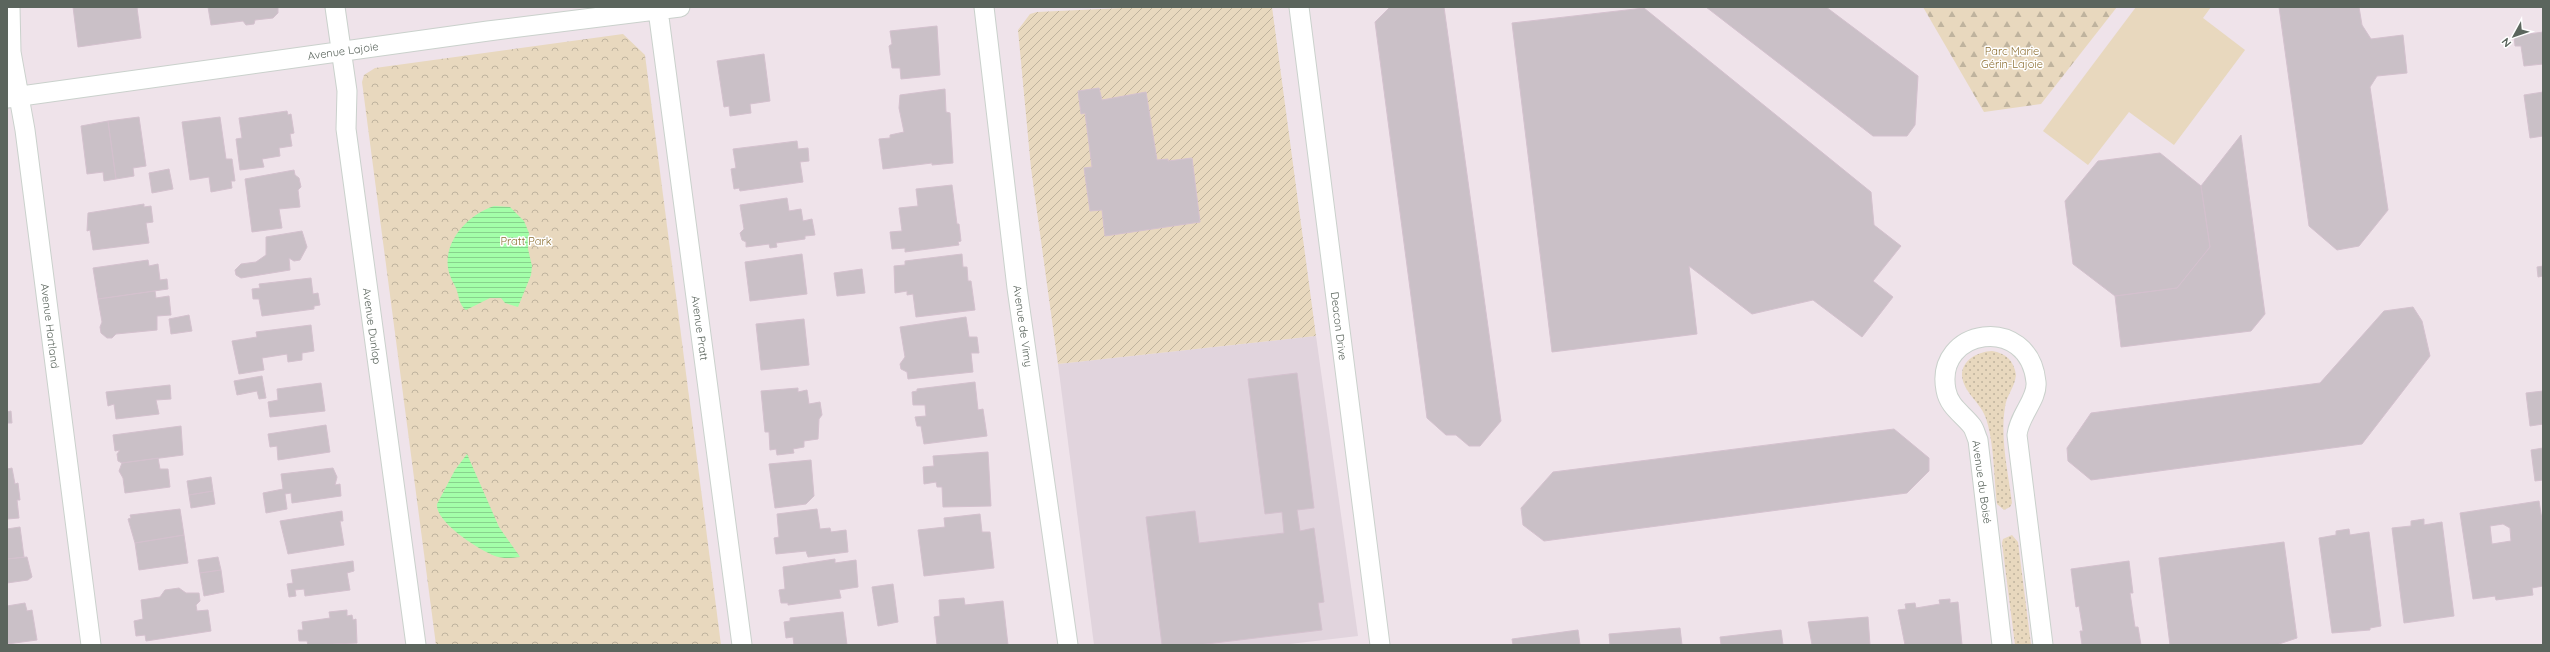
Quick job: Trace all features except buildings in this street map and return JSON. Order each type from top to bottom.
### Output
[{"type":"street","name":"Avenue Hartland","points":[[10,7],[12,97],[25,130],[92,645]]},
{"type":"street","name":"Avenue Dunlop","points":[[335,7],[347,91],[346,129],[416,645]]},
{"type":"street","name":"Avenue Lajoie","points":[[12,97],[680,7]]},
{"type":"street","name":"Avenue de Vimy","points":[[984,7],[1017,288],[1068,645]]},
{"type":"street","name":"Deacon Drive","points":[[1299,7],[1380,645]]},
{"type":"street","name":"Avenue Pratt","points":[[658,10],[742,645]]},
{"type":"street","name":"Avenue du Boisé","points":[[2002,645],[1978,440],[1973,427],[1952,405],[1946,390],[1946,374],[1949,363],[1961,346],[1974,339],[1991,335],[2006,338],[2021,348],[2029,357],[2036,382],[2034,396],[2018,422],[2017,435],[2043,645]]},
{"type":"shaded area","points":[[494,206],[510,207],[524,221],[529,233],[528,249],[532,266],[531,275],[518,307],[505,303],[501,298],[490,298],[466,310],[461,303],[448,268],[450,248],[454,238],[467,222],[476,215]]},
{"type":"shaded area","points":[[1316,336],[1358,636],[1281,645],[1094,645],[1058,364]]},
{"type":"shaded area","points":[[467,454],[499,527],[520,557],[498,557],[479,548],[450,527],[438,511],[437,504],[455,470]]},
{"type":"green space","points":[[1143,7],[1272,7],[1316,336],[1058,364],[1031,168],[1018,30],[1030,14],[1037,12]]},
{"type":"green space","name":"Parc Marie Gérin-Lajoie","points":[[1923,7],[2117,7],[2041,104],[1984,112]]},
{"type":"green space","points":[[2136,7],[2211,7],[2203,18],[2245,50],[2174,145],[2129,112],[2088,165],[2043,131]]},
{"type":"green space","name":"Pratt Park","points":[[623,34],[645,55],[721,645],[436,645],[362,82],[364,75],[375,68]]},
{"type":"green space","points":[[1992,351],[2008,358],[2015,370],[2016,375],[2014,384],[2007,399],[2004,419],[2003,431],[2005,455],[2012,503],[2010,507],[2004,510],[1997,504],[1992,447],[1988,425],[1985,416],[1967,390],[1962,379],[1963,368],[1969,360],[1977,354]]},
{"type":"green space","points":[[2012,535],[2018,542],[2031,645],[2015,645],[2002,543],[2003,539]]}]
